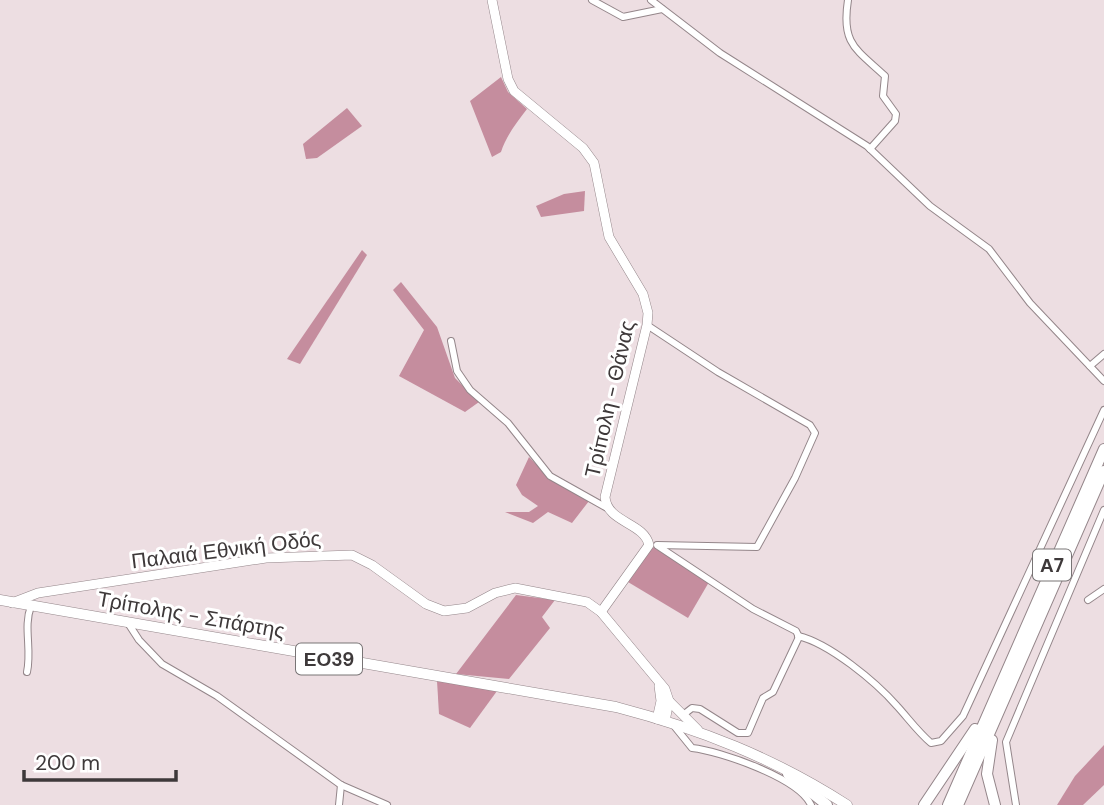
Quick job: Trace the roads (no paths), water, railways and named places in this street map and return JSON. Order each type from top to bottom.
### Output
[{"type":"highway","name":"Α7","points":[[948,805],[1104,449]]},
{"type":"highway","name":"Α7","points":[[958,805],[1104,471]]},
{"type":"highway","points":[[924,805],[960,753],[1002,681]]},
{"type":"highway","points":[[995,805],[987,769],[1002,704]]},
{"type":"highway","points":[[788,774],[827,805]]},
{"type":"main road","name":"Τρίπολη - Θάνας","points":[[492,0],[508,79],[514,91],[583,148],[594,163],[609,237],[643,294],[648,313],[647,325],[607,486],[607,508],[647,539]]},
{"type":"main road","points":[[601,612],[646,553],[647,539]]},
{"type":"main road","name":"Παλαιά Εθνική Οδός","points":[[12,603],[38,593],[209,565],[344,554],[372,565],[426,604],[440,610],[467,608],[495,593],[515,588],[580,600],[601,612],[658,681],[665,704]]},
{"type":"main road","name":"Τρίπολης - Σπάρτης","points":[[0,600],[616,707],[665,722],[788,774],[838,805]]},
{"type":"main road","points":[[665,704],[665,722]]},
{"type":"main road","points":[[665,704],[683,715],[693,735]]},
{"type":"main road","name":"Τρίπολης - Σπάρτης","points":[[693,735],[777,763],[847,805]]},
{"type":"street","points":[[592,0],[627,18],[662,9]]},
{"type":"street","points":[[651,0],[720,53],[870,149],[930,206],[989,249],[1030,303],[1104,381]]},
{"type":"street","points":[[848,0],[845,22],[847,35],[857,52],[885,76],[883,96],[896,114],[895,121],[870,149]]},
{"type":"street","points":[[647,325],[718,372],[810,425],[814,433],[795,478],[757,547],[657,545]]},
{"type":"street","points":[[450,341],[457,371],[470,390],[508,423],[530,454],[550,475],[607,508]]},
{"type":"street","points":[[1090,366],[1104,354]]},
{"type":"street","points":[[798,636],[821,645],[856,671],[895,703],[931,743],[941,740],[963,716],[1104,410]]},
{"type":"street","points":[[1016,805],[1005,750],[1007,739],[1104,510]]},
{"type":"street","points":[[647,539],[753,610],[796,631],[798,636],[798,643],[773,692],[763,698],[748,733],[738,733],[700,709],[692,708],[683,715]]},
{"type":"street","points":[[1088,600],[1104,589]]},
{"type":"street","points":[[27,671],[30,656],[26,622],[31,606]]},
{"type":"street","points":[[128,623],[139,640],[162,664],[217,696],[341,785],[387,805]]},
{"type":"street","points":[[693,735],[692,748],[715,752],[786,782],[803,793],[811,805]]},
{"type":"street","points":[[339,805],[341,785]]}]
